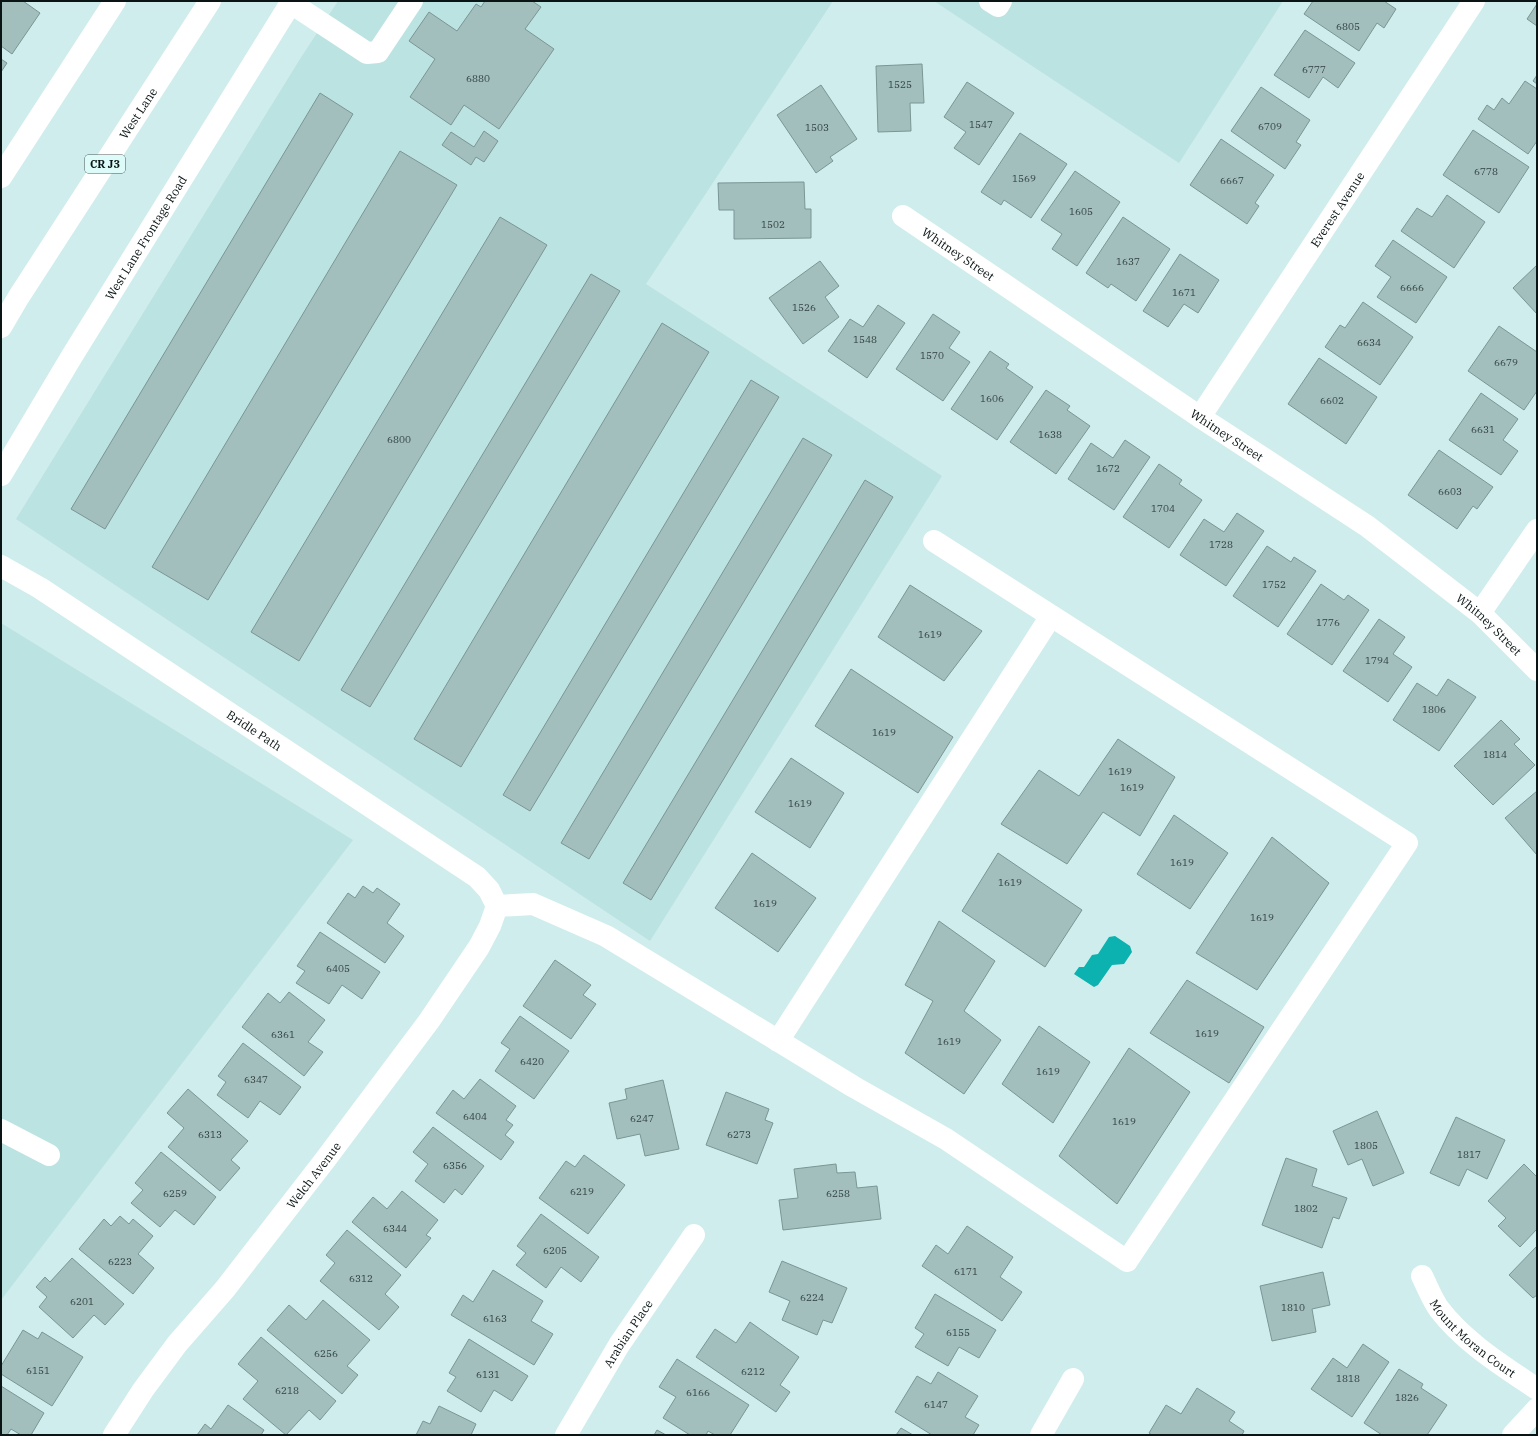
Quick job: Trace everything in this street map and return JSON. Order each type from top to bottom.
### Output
[{"type":"street","points":[[1,177],[115,1]]},
{"type":"street","name":"West Lane","points":[[1,327],[18,298],[210,1]]},
{"type":"street","points":[[292,2],[367,53],[378,52],[412,1]]},
{"type":"street","points":[[990,1],[998,6],[1002,1]]},
{"type":"street","name":"Everest Avenue","points":[[1200,417],[1474,1]]},
{"type":"street","name":"West Lane Frontage Road","points":[[1,475],[72,356],[292,2]]},
{"type":"street","name":"Whitney Street","points":[[903,216],[1200,417],[1366,526],[1480,613],[1537,670]]},
{"type":"street","points":[[1480,613],[1537,530]]},
{"type":"street","points":[[497,906],[533,904],[606,936],[854,1087],[946,1139],[1127,1261],[1407,843],[934,541]]},
{"type":"street","name":"Bridle Path","points":[[1,566],[40,588],[478,877],[490,890],[497,906]]},
{"type":"street","points":[[778,1041],[1051,616]]},
{"type":"street","name":"Welch Avenue","points":[[114,1435],[143,1390],[177,1344],[239,1270],[326,1160],[429,1021],[479,947],[490,926],[497,906]]},
{"type":"street","points":[[1,1130],[49,1155]]},
{"type":"street","name":"Arabian Place","points":[[566,1435],[619,1346],[694,1235]]},
{"type":"street","name":"Mount Moran Court","points":[[1422,1276],[1438,1308],[1461,1333],[1501,1366],[1537,1389]]},
{"type":"street","points":[[1041,1435],[1073,1379]]},
{"type":"street","points":[[1513,1435],[1537,1409]]},
{"type":"shaded area","points":[[338,1],[833,1],[646,284],[942,476],[650,941],[16,519],[300,59]]},
{"type":"shaded area","points":[[934,1],[1283,1],[1179,163]]},
{"type":"shaded area","points":[[1,623],[353,840],[1,1300]]},
{"type":"water","points":[[1115,936],[1130,946],[1132,952],[1124,964],[1112,965],[1098,985],[1094,987],[1074,974],[1079,967],[1084,967],[1092,955],[1098,954],[1109,937]]},
{"type":"building","points":[[1,1],[23,1],[40,13],[12,54],[1,46]]},
{"type":"building","points":[[485,1],[532,1],[541,7],[525,29],[554,49],[499,129],[464,105],[451,125],[410,97],[435,59],[409,41],[429,12],[457,31],[476,4],[481,7]]},
{"type":"building","points":[[1313,1],[1384,1],[1396,9],[1384,28],[1377,23],[1359,51],[1304,14]]},
{"type":"building","points":[[1537,4],[1537,26],[1527,19]]},
{"type":"building","points":[[1305,30],[1355,63],[1338,88],[1323,77],[1309,98],[1274,75]]},
{"type":"building","points":[[1,59],[7,63],[1,72]]},
{"type":"building","points":[[922,64],[924,103],[910,103],[911,131],[878,132],[876,66]]},
{"type":"building","points":[[1537,75],[1537,84],[1533,81]]},
{"type":"building","points":[[1525,81],[1537,89],[1537,141],[1528,154],[1478,119],[1487,105],[1494,110],[1502,98],[1509,104]]},
{"type":"building","points":[[967,82],[1014,113],[979,165],[954,148],[966,132],[944,117]]},
{"type":"building","points":[[821,85],[857,139],[830,157],[833,161],[816,173],[777,115]]},
{"type":"building","points":[[1261,87],[1310,120],[1296,142],[1301,145],[1285,169],[1231,131]]},
{"type":"building","points":[[320,93],[353,114],[105,529],[71,509]]},
{"type":"building","points":[[1473,130],[1529,167],[1499,213],[1443,175]]},
{"type":"building","points":[[484,131],[498,141],[484,162],[476,157],[471,165],[442,145],[451,132],[474,147]]},
{"type":"building","points":[[1020,133],[1067,164],[1031,218],[1004,200],[1001,205],[981,192]]},
{"type":"building","points":[[1221,139],[1274,175],[1255,203],[1259,206],[1247,224],[1190,185]]},
{"type":"building","points":[[400,151],[457,185],[208,600],[152,567]]},
{"type":"building","points":[[1075,171],[1120,202],[1077,266],[1052,249],[1062,234],[1041,220]]},
{"type":"building","points":[[804,182],[805,209],[811,209],[811,238],[734,239],[734,210],[719,210],[718,183]]},
{"type":"building","points":[[1447,195],[1485,222],[1454,268],[1401,231],[1417,208],[1432,217]]},
{"type":"building","points":[[500,217],[547,245],[299,661],[251,632]]},
{"type":"building","points":[[1123,217],[1170,249],[1136,301],[1111,284],[1108,288],[1086,273]]},
{"type":"building","points":[[1393,240],[1447,277],[1416,323],[1377,297],[1391,277],[1375,266]]},
{"type":"building","points":[[1180,254],[1219,280],[1198,313],[1184,304],[1168,327],[1143,311]]},
{"type":"building","points":[[820,261],[839,286],[825,297],[839,317],[803,344],[769,298]]},
{"type":"building","points":[[1537,265],[1537,314],[1513,288]]},
{"type":"building","points":[[591,274],[620,291],[370,707],[341,690]]},
{"type":"building","points":[[1363,302],[1413,337],[1380,385],[1325,347],[1340,325],[1345,328]]},
{"type":"building","points":[[878,305],[905,323],[867,378],[828,351],[850,319],[863,327]]},
{"type":"building","points":[[933,314],[960,332],[949,348],[970,362],[943,401],[896,369]]},
{"type":"building","points":[[662,323],[709,352],[461,767],[414,739]]},
{"type":"building","points":[[1499,326],[1537,352],[1537,391],[1524,410],[1468,371]]},
{"type":"building","points":[[990,351],[1009,364],[1006,368],[1033,387],[997,440],[951,409]]},
{"type":"building","points":[[1319,358],[1377,397],[1346,444],[1288,404]]},
{"type":"building","points":[[751,380],[779,397],[530,811],[503,795]]},
{"type":"building","points":[[1046,390],[1070,406],[1067,410],[1090,426],[1056,474],[1010,442]]},
{"type":"building","points":[[1481,393],[1518,419],[1503,440],[1518,451],[1501,475],[1449,440]]},
{"type":"building","points":[[803,438],[832,455],[589,859],[561,843]]},
{"type":"building","points":[[1125,440],[1150,457],[1114,510],[1068,479],[1091,443],[1113,458]]},
{"type":"building","points":[[1439,450],[1493,487],[1477,509],[1473,506],[1457,529],[1408,495]]},
{"type":"building","points":[[1159,464],[1182,480],[1179,484],[1202,500],[1169,548],[1123,517]]},
{"type":"building","points":[[865,480],[893,497],[651,900],[623,883]]},
{"type":"building","points":[[1237,513],[1264,531],[1226,586],[1180,555],[1204,519],[1224,532]]},
{"type":"building","points":[[1267,546],[1291,562],[1294,557],[1316,571],[1278,627],[1233,596]]},
{"type":"building","points":[[1321,584],[1344,600],[1348,595],[1369,610],[1332,665],[1287,634]]},
{"type":"building","points":[[910,585],[982,631],[944,681],[878,637]]},
{"type":"building","points":[[1379,619],[1405,637],[1393,654],[1412,667],[1388,702],[1343,671]]},
{"type":"building","points":[[851,669],[953,737],[918,793],[815,726]]},
{"type":"building","points":[[1448,679],[1476,697],[1439,751],[1393,720],[1417,683],[1437,696]]},
{"type":"building","points":[[1501,720],[1520,739],[1514,744],[1535,765],[1493,805],[1454,766]]},
{"type":"building","points":[[1118,739],[1175,777],[1140,836],[1103,812],[1067,864],[1001,824],[1039,770],[1079,796]]},
{"type":"building","points":[[791,758],[844,793],[810,848],[755,812]]},
{"type":"building","points":[[1537,791],[1537,855],[1505,818]]},
{"type":"building","points":[[1174,815],[1228,853],[1190,909],[1137,874]]},
{"type":"building","points":[[1272,837],[1329,883],[1257,990],[1196,953]]},
{"type":"building","points":[[752,853],[816,898],[778,952],[715,908]]},
{"type":"building","points":[[998,853],[1082,910],[1045,967],[962,911]]},
{"type":"building","points":[[363,886],[373,893],[377,888],[400,904],[387,923],[404,936],[385,963],[327,923],[348,893],[355,898]]},
{"type":"building","points":[[939,921],[995,961],[964,1011],[1001,1040],[964,1094],[905,1053],[933,1001],[905,985]]},
{"type":"building","points":[[320,932],[380,972],[362,999],[342,985],[329,1004],[296,983],[305,971],[297,966]]},
{"type":"building","points":[[555,960],[591,985],[583,995],[596,1004],[571,1039],[523,1006]]},
{"type":"building","points":[[1187,980],[1264,1027],[1229,1083],[1150,1033]]},
{"type":"building","points":[[289,992],[325,1020],[308,1042],[323,1052],[304,1076],[242,1027],[268,993],[280,1003]]},
{"type":"building","points":[[520,1016],[569,1051],[534,1099],[495,1071],[510,1049],[501,1043]]},
{"type":"building","points":[[1039,1026],[1090,1062],[1053,1123],[1002,1084]]},
{"type":"building","points":[[243,1043],[301,1087],[280,1115],[260,1101],[248,1118],[217,1095],[226,1082],[218,1076]]},
{"type":"building","points":[[1129,1048],[1190,1092],[1117,1204],[1059,1156]]},
{"type":"building","points":[[480,1079],[516,1106],[506,1120],[513,1125],[505,1135],[514,1142],[501,1160],[436,1113],[453,1090],[464,1099]]},
{"type":"building","points":[[663,1080],[679,1149],[645,1156],[640,1134],[617,1139],[609,1103],[627,1099],[625,1089]]},
{"type":"building","points":[[188,1089],[248,1141],[231,1160],[240,1168],[220,1191],[168,1147],[184,1128],[167,1113]]},
{"type":"building","points":[[726,1092],[769,1109],[765,1120],[773,1123],[757,1164],[706,1145]]},
{"type":"building","points":[[1377,1111],[1404,1173],[1373,1186],[1362,1159],[1348,1165],[1333,1131]]},
{"type":"building","points":[[1456,1117],[1505,1140],[1487,1179],[1467,1169],[1459,1186],[1430,1173]]},
{"type":"building","points":[[433,1127],[484,1166],[462,1195],[455,1189],[444,1203],[415,1181],[428,1164],[413,1152]]},
{"type":"building","points":[[161,1152],[216,1197],[194,1225],[175,1210],[160,1227],[131,1203],[143,1190],[135,1183]]},
{"type":"building","points":[[584,1155],[625,1185],[588,1234],[539,1198],[566,1161],[575,1167]]},
{"type":"building","points":[[1286,1158],[1317,1169],[1312,1186],[1347,1198],[1339,1219],[1333,1217],[1322,1248],[1262,1225]]},
{"type":"building","points":[[836,1164],[837,1173],[855,1172],[857,1188],[877,1186],[881,1219],[783,1230],[779,1200],[798,1198],[794,1169]]},
{"type":"building","points":[[1524,1164],[1537,1177],[1537,1229],[1520,1247],[1498,1226],[1506,1218],[1488,1201]]},
{"type":"building","points":[[402,1191],[438,1220],[426,1235],[431,1238],[406,1268],[352,1222],[373,1197],[387,1209]]},
{"type":"building","points":[[541,1214],[599,1257],[581,1282],[561,1267],[546,1288],[516,1265],[526,1253],[517,1246]]},
{"type":"building","points":[[120,1216],[129,1224],[133,1219],[153,1236],[138,1254],[154,1268],[133,1294],[79,1249],[104,1219],[111,1226]]},
{"type":"building","points":[[967,1226],[1013,1257],[1000,1277],[1022,1292],[1002,1321],[922,1266],[936,1245],[948,1254]]},
{"type":"building","points":[[347,1230],[401,1275],[385,1294],[399,1307],[379,1330],[320,1281],[335,1263],[326,1255]]},
{"type":"building","points":[[1537,1246],[1537,1295],[1533,1298],[1509,1275]]},
{"type":"building","points":[[72,1258],[124,1304],[105,1325],[94,1315],[73,1338],[39,1307],[47,1297],[36,1287],[45,1277],[50,1282]]},
{"type":"building","points":[[782,1261],[847,1288],[832,1323],[823,1320],[817,1335],[782,1320],[790,1301],[769,1292]]},
{"type":"building","points":[[493,1270],[543,1301],[531,1321],[553,1334],[534,1365],[451,1315],[463,1295],[473,1302]]},
{"type":"building","points":[[1323,1272],[1330,1305],[1312,1309],[1316,1332],[1272,1341],[1260,1286]]},
{"type":"building","points":[[935,1294],[996,1330],[979,1358],[959,1347],[948,1366],[915,1347],[924,1334],[915,1328]]},
{"type":"building","points":[[323,1300],[370,1340],[347,1366],[358,1375],[342,1394],[267,1330],[289,1305],[306,1320]]},
{"type":"building","points":[[750,1322],[799,1357],[780,1385],[790,1392],[776,1412],[696,1357],[715,1329],[736,1343]]},
{"type":"building","points":[[23,1330],[38,1339],[42,1332],[83,1357],[52,1406],[1,1374],[1,1366]]},
{"type":"building","points":[[261,1337],[336,1401],[320,1420],[309,1410],[286,1435],[243,1399],[258,1381],[238,1364]]},
{"type":"building","points":[[469,1339],[528,1376],[512,1401],[494,1390],[481,1412],[447,1391],[456,1377],[449,1373]]},
{"type":"building","points":[[1363,1344],[1389,1362],[1352,1417],[1311,1389],[1333,1358],[1347,1368]]},
{"type":"building","points":[[677,1359],[749,1405],[730,1435],[715,1435],[708,1431],[706,1435],[690,1435],[663,1418],[676,1397],[659,1387]]},
{"type":"building","points":[[1399,1369],[1423,1384],[1421,1388],[1447,1405],[1427,1435],[1382,1435],[1364,1423]]},
{"type":"building","points":[[938,1372],[978,1396],[965,1417],[979,1425],[973,1435],[932,1435],[895,1412],[917,1376],[931,1384]]},
{"type":"building","points":[[1,1386],[44,1413],[31,1435],[21,1435],[11,1429],[7,1435],[1,1435]]},
{"type":"building","points":[[1197,1388],[1235,1412],[1229,1421],[1244,1431],[1242,1435],[1152,1435],[1149,1433],[1166,1405],[1181,1414]]},
{"type":"building","points":[[228,1405],[264,1430],[261,1435],[197,1435],[205,1424],[211,1429]]},
{"type":"building","points":[[439,1406],[476,1424],[471,1435],[416,1435],[423,1421],[430,1424]]},
{"type":"building","points":[[901,1428],[913,1435],[896,1435]]},
{"type":"building","points":[[657,1430],[666,1435],[654,1435]]}]
